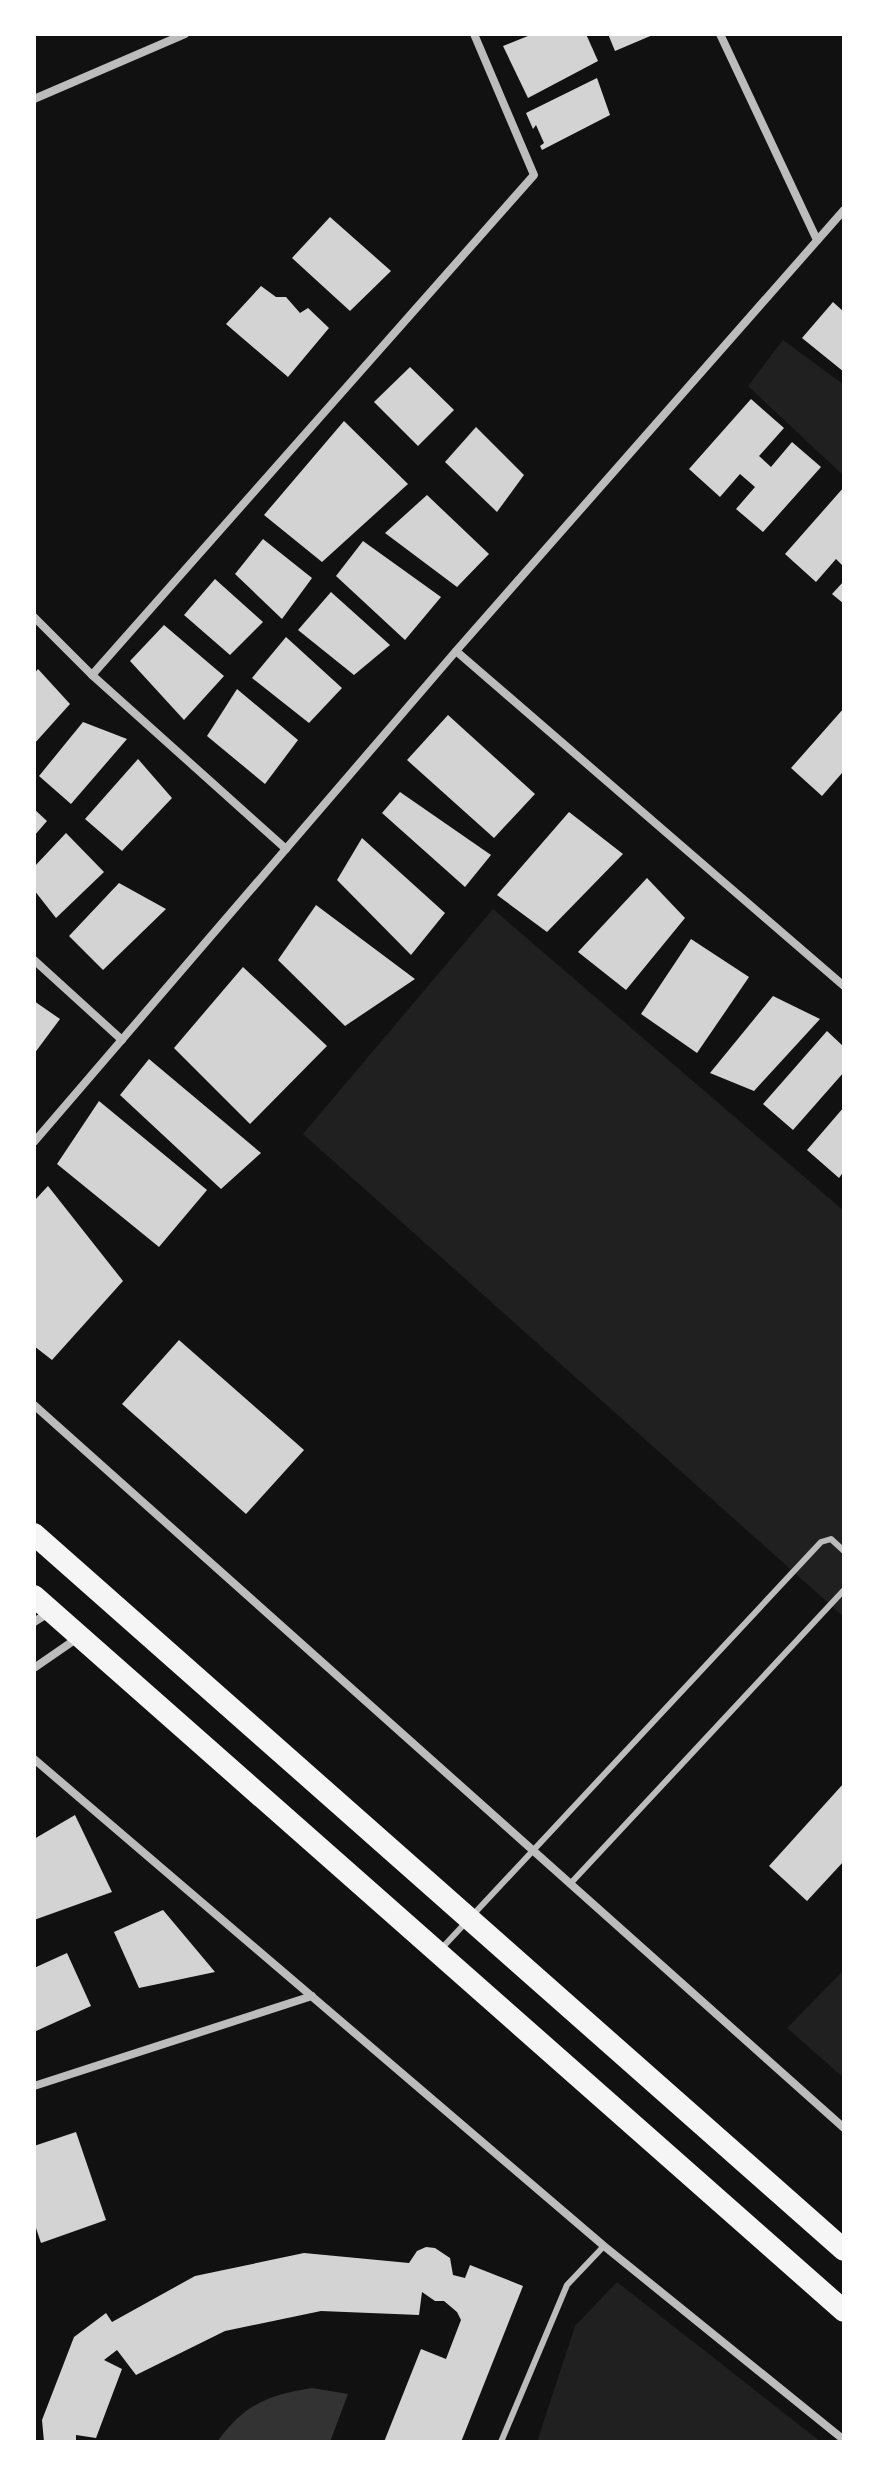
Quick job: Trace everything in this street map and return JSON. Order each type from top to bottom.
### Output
[{"type":"highway","points":[[34,1534],[844,2250]]},
{"type":"highway","points":[[40,1610],[79,1637],[844,2311]]},
{"type":"street","points":[[34,99],[185,34]]},
{"type":"street","points":[[92,675],[534,175],[474,34]]},
{"type":"street","points":[[720,34],[817,240]]},
{"type":"street","points":[[34,1142],[456,651],[844,210]]},
{"type":"street","points":[[34,617],[92,675],[286,849]]},
{"type":"street","points":[[456,651],[844,986]]},
{"type":"street","points":[[34,960],[122,1040]]},
{"type":"street","points":[[34,1405],[844,2128]]},
{"type":"street","points":[[34,1668],[79,1637]]},
{"type":"street","points":[[34,1759],[604,2246],[844,2440]]},
{"type":"street","points":[[34,2086],[312,1996]]},
{"type":"lane","points":[[437,1952],[821,1542],[831,1539],[844,1551]]},
{"type":"lane","points":[[570,1884],[844,1590]]},
{"type":"lane","points":[[501,2442],[567,2285],[604,2246]]},
{"type":"shaded area","points":[[783,340],[844,385],[844,476],[748,386]]},
{"type":"shaded area","points":[[493,909],[844,1211],[844,1617],[303,1134]]},
{"type":"shaded area","points":[[844,1970],[844,2078],[787,2028]]},
{"type":"shaded area","points":[[617,2282],[821,2442],[537,2442],[575,2326]]},
{"type":"shaded area","points":[[312,2388],[348,2394],[330,2442],[217,2442],[237,2419],[258,2403]]},
{"type":"building","points":[[533,34],[586,34],[598,61],[528,98],[503,46]]},
{"type":"building","points":[[608,34],[655,34],[615,51]]},
{"type":"building","points":[[597,78],[610,115],[542,150],[540,146],[544,143],[536,125],[533,129],[526,113]]},
{"type":"building","points":[[330,217],[391,271],[350,311],[292,258]]},
{"type":"building","points":[[261,286],[276,297],[286,297],[300,313],[308,308],[329,328],[288,377],[226,324]]},
{"type":"building","points":[[833,302],[844,312],[844,372],[802,338]]},
{"type":"building","points":[[410,367],[454,410],[418,446],[374,402]]},
{"type":"building","points":[[751,399],[784,428],[759,456],[771,467],[792,442],[821,467],[763,532],[736,509],[755,487],[740,474],[720,497],[689,469]]},
{"type":"building","points":[[344,421],[408,484],[322,562],[264,515]]},
{"type":"building","points":[[476,427],[524,475],[497,512],[445,462]]},
{"type":"building","points":[[844,487],[844,567],[836,559],[816,582],[785,554]]},
{"type":"building","points":[[427,495],[489,554],[457,587],[385,533]]},
{"type":"building","points":[[263,539],[312,578],[282,619],[235,574]]},
{"type":"building","points":[[363,541],[441,597],[405,640],[336,576]]},
{"type":"building","points":[[215,579],[263,622],[230,655],[184,615]]},
{"type":"building","points":[[844,581],[844,604],[832,594]]},
{"type":"building","points":[[331,592],[390,645],[354,675],[298,630]]},
{"type":"building","points":[[164,625],[224,676],[184,720],[130,661]]},
{"type":"building","points":[[286,637],[342,688],[309,723],[252,678]]},
{"type":"building","points":[[38,669],[70,704],[34,744],[34,674]]},
{"type":"building","points":[[237,689],[298,740],[265,784],[207,736]]},
{"type":"building","points":[[844,708],[844,775],[842,773],[822,796],[791,768]]},
{"type":"building","points":[[448,715],[535,794],[494,838],[407,760]]},
{"type":"building","points":[[83,722],[127,739],[71,804],[39,776]]},
{"type":"building","points":[[138,759],[172,798],[122,851],[85,819]]},
{"type":"building","points":[[400,792],[491,855],[465,887],[382,813]]},
{"type":"building","points":[[34,809],[47,821],[34,836]]},
{"type":"building","points":[[569,812],[623,854],[547,932],[497,895]]},
{"type":"building","points":[[66,833],[104,872],[56,918],[34,890],[34,867]]},
{"type":"building","points":[[362,838],[445,913],[411,955],[337,880]]},
{"type":"building","points":[[647,878],[685,918],[626,990],[578,952]]},
{"type":"building","points":[[119,883],[166,909],[103,970],[69,936]]},
{"type":"building","points":[[316,905],[415,979],[345,1026],[278,960]]},
{"type":"building","points":[[691,939],[749,977],[697,1053],[641,1014]]},
{"type":"building","points":[[243,967],[327,1046],[250,1124],[174,1048]]},
{"type":"building","points":[[773,996],[820,1019],[754,1091],[710,1073]]},
{"type":"building","points":[[34,1001],[60,1019],[34,1054]]},
{"type":"building","points":[[827,1031],[844,1047],[844,1072],[793,1130],[763,1104]]},
{"type":"building","points":[[149,1059],[261,1153],[221,1189],[120,1095]]},
{"type":"building","points":[[99,1101],[207,1190],[159,1247],[57,1164]]},
{"type":"building","points":[[844,1107],[844,1171],[839,1178],[807,1150]]},
{"type":"building","points":[[48,1186],[123,1281],[52,1360],[34,1346],[34,1201]]},
{"type":"building","points":[[179,1340],[304,1450],[246,1514],[122,1404]]},
{"type":"building","points":[[844,1783],[844,1861],[807,1901],[769,1866]]},
{"type":"building","points":[[75,1815],[112,1892],[34,1920],[34,1839]]},
{"type":"building","points":[[163,1910],[215,1972],[139,1988],[114,1932]]},
{"type":"building","points":[[67,1953],[91,2006],[34,2032],[34,1968]]},
{"type":"building","points":[[76,2132],[106,2220],[41,2243],[34,2222],[34,2146]]},
{"type":"building","points":[[426,2247],[435,2248],[450,2258],[453,2275],[465,2278],[470,2265],[523,2286],[461,2442],[384,2442],[421,2349],[446,2359],[461,2320],[444,2301],[435,2301],[422,2292],[419,2315],[321,2311],[225,2331],[136,2375],[117,2350],[104,2360],[122,2369],[96,2438],[76,2435],[76,2442],[44,2442],[42,2420],[74,2337],[106,2313],[112,2322],[195,2276],[304,2253],[409,2263],[417,2251]]}]
